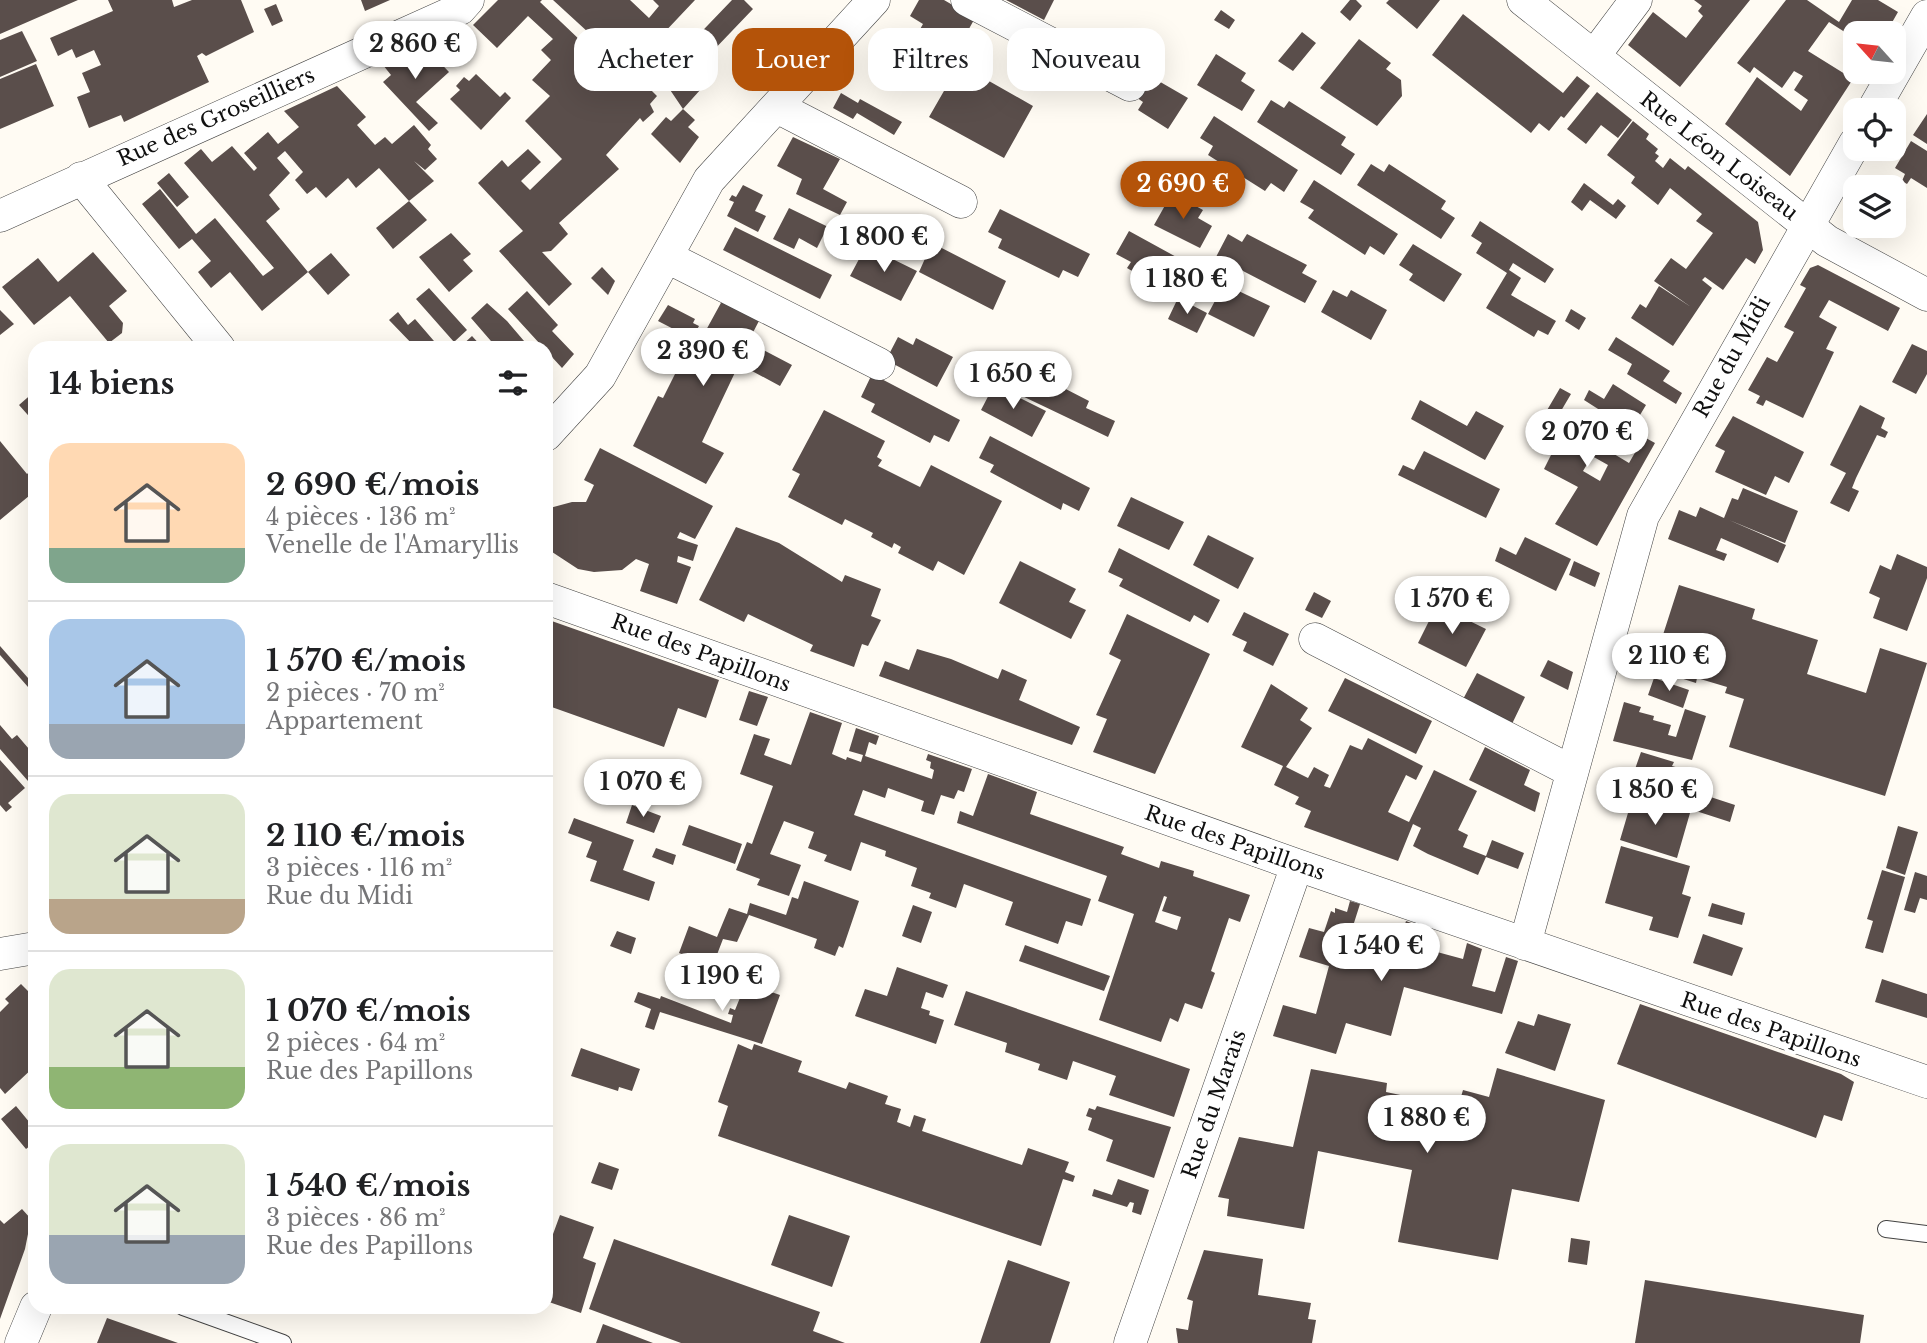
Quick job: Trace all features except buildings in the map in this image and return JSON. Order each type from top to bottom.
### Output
[{"type":"street","name":"Rue des Groseilliers","points":[[0,216],[460,9],[468,0]]},
{"type":"street","points":[[553,427],[600,376],[709,180],[874,0]]},
{"type":"street","points":[[967,0],[1021,28]]},
{"type":"street","name":"Rue Léon Loiseau","points":[[1523,0],[1828,241],[1927,295]]},
{"type":"street","points":[[1594,56],[1636,0]]},
{"type":"street","points":[[1881,98],[1927,16]]},
{"type":"street","points":[[777,107],[961,202]]},
{"type":"street","name":"Rue du Midi","points":[[1525,944],[1643,516],[1844,161]]},
{"type":"street","points":[[81,178],[213,341]]},
{"type":"street","points":[[667,257],[879,364]]},
{"type":"street","name":"Rue des Papillons","points":[[553,599],[1297,865],[1927,1083]]},
{"type":"street","points":[[1315,639],[1571,771]]},
{"type":"street","name":"Rue du Marais","points":[[1130,1343],[1297,865]]},
{"type":"street","points":[[0,954],[28,949]]},
{"type":"street","points":[[21,1343],[33,1314]]},
{"type":"lane","points":[[1886,1229],[1927,1234]]},
{"type":"lane","points":[[202,1314],[283,1343]]}]
